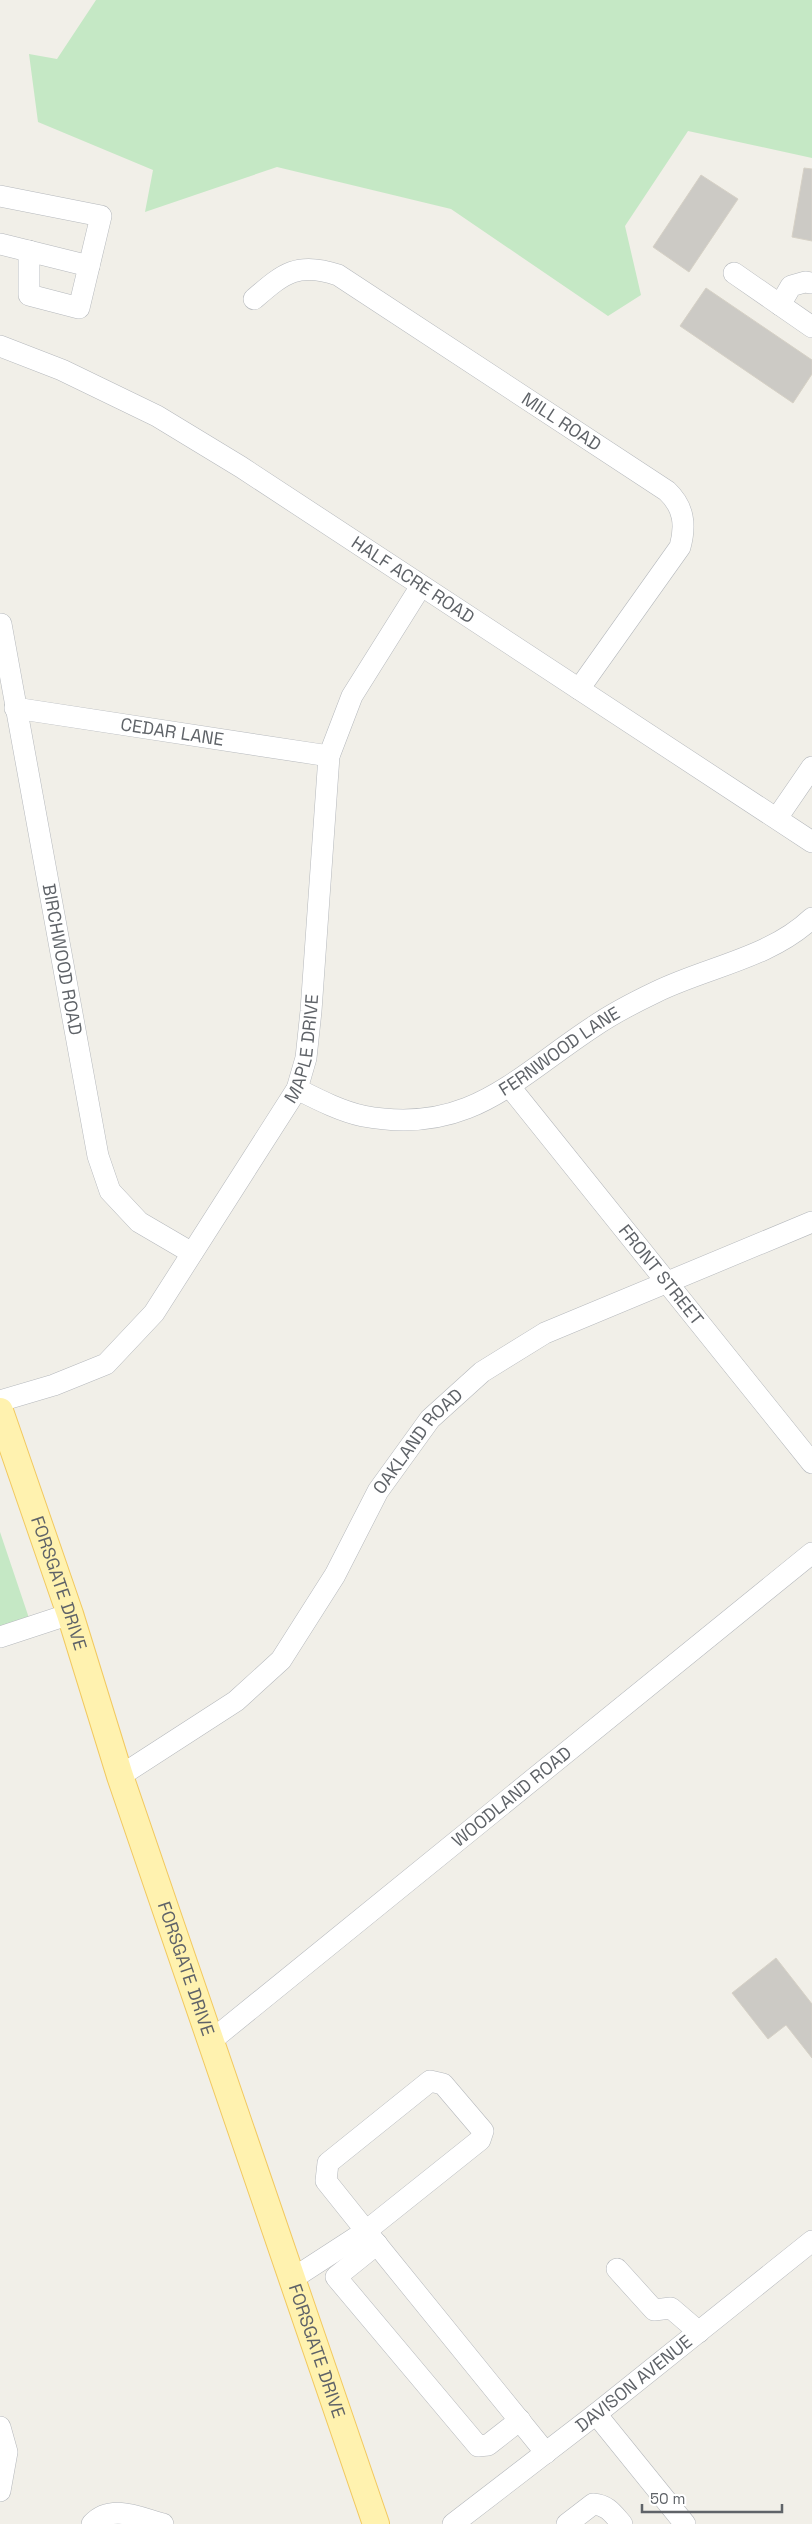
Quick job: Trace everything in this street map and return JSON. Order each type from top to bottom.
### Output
[{"type":"main road","name":"FORSGATE DRIVE","points":[[0,1411],[70,1614],[120,1776],[203,2020],[212,2040],[376,2524]]},
{"type":"street","points":[[0,196],[101,216],[88,266],[80,308],[29,295],[29,251]]},
{"type":"street","points":[[0,244],[88,266]]},
{"type":"street","name":"MILL ROAD","points":[[254,299],[282,275],[312,269],[338,275],[667,491],[676,500],[684,520],[680,547],[579,689]]},
{"type":"street","points":[[734,273],[812,327]]},
{"type":"street","points":[[780,305],[791,286],[805,282],[812,283]]},
{"type":"street","name":"HALF ACRE ROAD","points":[[0,346],[62,370],[157,416],[241,467],[812,842]]},
{"type":"street","name":"MAPLE DRIVE","points":[[0,1401],[54,1385],[106,1364],[154,1314],[296,1089],[306,1058],[312,1011],[329,756],[352,696],[421,586]]},
{"type":"street","name":"BIRCHWOOD ROAD","points":[[1,624],[98,1156],[110,1191],[139,1222],[192,1253]]},
{"type":"street","name":"CEDAR LANE","points":[[15,708],[329,756]]},
{"type":"street","points":[[777,818],[812,768]]},
{"type":"street","name":"FERNWOOD LANE","points":[[296,1089],[361,1116],[402,1121],[441,1116],[474,1106],[510,1087],[602,1022],[656,992],[767,948],[802,927],[812,918]]},
{"type":"street","name":"FRONT STREET","points":[[510,1087],[812,1463]]},
{"type":"street","name":"OAKLAND ROAD","points":[[120,1776],[236,1701],[281,1660],[335,1575],[378,1491],[430,1419],[482,1372],[545,1333],[666,1281],[812,1222]]},
{"type":"street","name":"WOODLAND ROAD","points":[[212,2040],[812,1553]]},
{"type":"street","points":[[0,1637],[70,1614]]},
{"type":"street","points":[[520,2420],[488,2445],[478,2446],[336,2276],[372,2238],[480,2140],[483,2131],[443,2084],[430,2081],[328,2163],[326,2181],[372,2238],[520,2420],[546,2453]]},
{"type":"street","points":[[292,2280],[372,2238]]},
{"type":"street","name":"DAVISON AVENUE","points":[[465,2520],[812,2241]]},
{"type":"street","points":[[617,2269],[654,2310],[671,2308],[699,2332]]},
{"type":"street","points":[[596,2414],[685,2524]]},
{"type":"street","points":[[0,2427],[7,2452],[0,2491]]},
{"type":"street","points":[[567,2524],[593,2504],[602,2505],[609,2509],[622,2524]]},
{"type":"street","points":[[92,2524],[106,2514],[120,2512],[163,2524]]},
{"type":"green space","points":[[96,0],[812,0],[812,158],[688,131],[625,226],[641,295],[608,316],[451,209],[277,167],[145,212],[153,170],[38,122],[29,54],[57,59]]},
{"type":"green space","points":[[0,1532],[33,1630],[0,1640]]},
{"type":"building","points":[[804,168],[812,169],[812,241],[792,237]]},
{"type":"building","points":[[701,175],[738,199],[689,272],[653,247]]},
{"type":"building","points":[[706,288],[812,360],[812,374],[793,403],[680,326]]},
{"type":"building","points":[[776,1958],[812,2004],[812,2058],[786,2025],[768,2039],[732,1993]]}]
